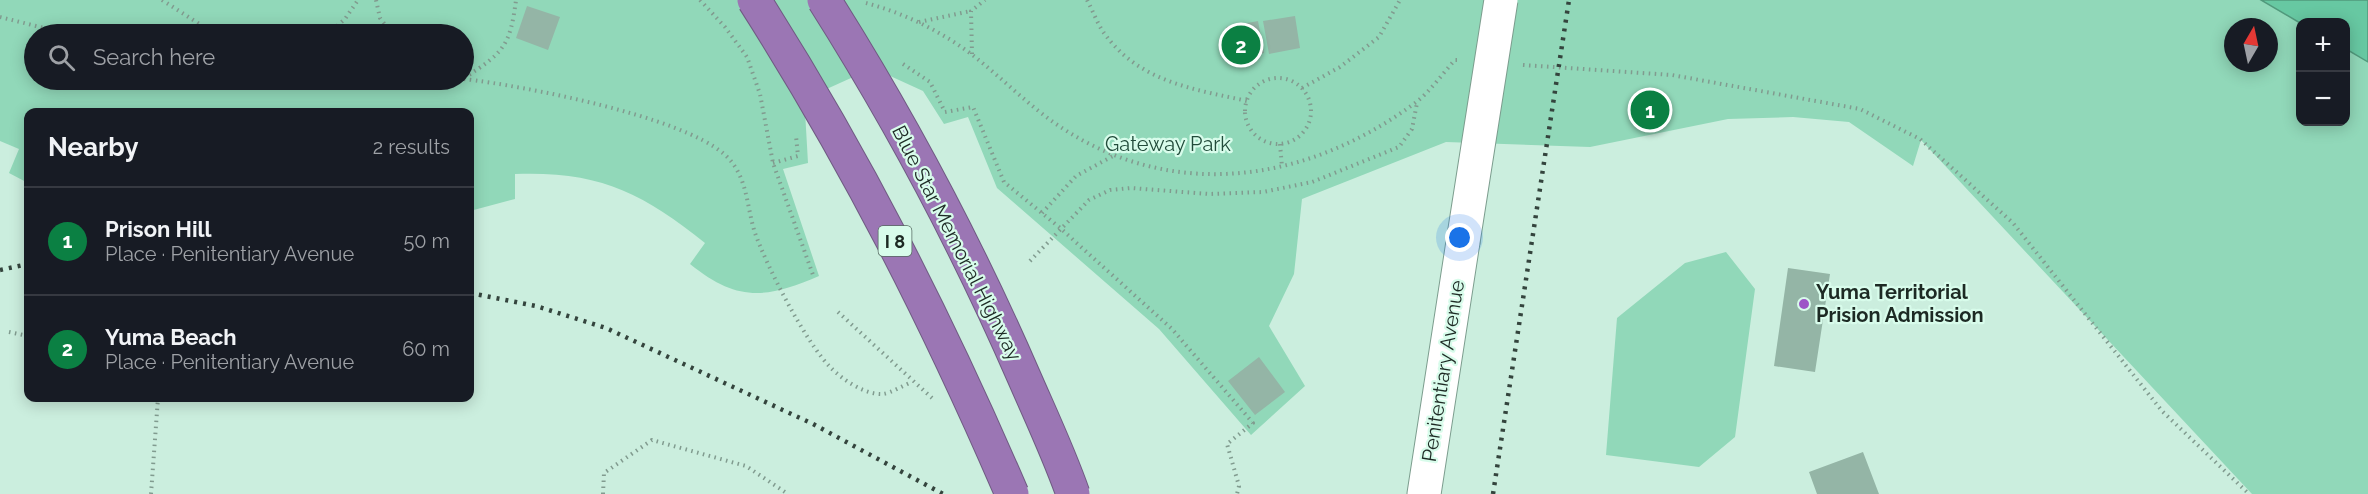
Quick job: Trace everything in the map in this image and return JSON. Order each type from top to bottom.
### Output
[{"type":"highway","name":"I 8","points":[[754,0],[833,126],[881,215],[959,373],[1012,494]]},
{"type":"highway","name":"Blue Star Memorial Highway","points":[[824,0],[886,102],[967,252],[1012,348],[1073,494]]},
{"type":"street","name":"Penitentiary Avenue","points":[[1424,494],[1501,0]]},
{"type":"path","points":[[162,0],[199,24]]},
{"type":"path","points":[[339,24],[358,0]]},
{"type":"path","points":[[376,0],[380,18],[384,24]]},
{"type":"path","points":[[474,72],[490,62],[504,48],[513,26],[516,0]]},
{"type":"path","points":[[700,0],[725,27],[747,57],[759,94],[773,163],[813,275]]},
{"type":"path","points":[[918,22],[971,11],[985,0]]},
{"type":"path","points":[[1087,0],[1104,34],[1137,66],[1174,85],[1247,101]]},
{"type":"path","points":[[1302,88],[1340,67],[1379,37],[1400,0]]},
{"type":"path","points":[[860,2],[900,12],[918,22],[972,55],[1059,126],[1113,156],[1181,173],[1247,174],[1305,162],[1364,136],[1417,102],[1455,60],[1466,61]]},
{"type":"path","points":[[971,11],[972,55]]},
{"type":"path","points":[[0,16],[30,24]]},
{"type":"path","points":[[896,63],[906,64],[930,82],[945,112],[974,107],[1004,182],[1059,227],[1172,329],[1253,423],[1227,444],[1239,486],[1237,494]]},
{"type":"path","points":[[1512,64],[1672,75],[1860,109],[1920,139],[2013,223],[2162,411],[2249,494]]},
{"type":"path","points":[[474,80],[501,83],[669,125],[725,154],[745,184],[755,231],[771,269],[803,328],[830,367],[856,387],[883,394],[912,382]]},
{"type":"path","points":[[1271,80],[1293,82],[1302,88],[1308,97],[1310,118],[1299,137],[1280,144],[1269,143],[1252,131],[1245,111],[1247,101],[1261,83],[1271,80]]},
{"type":"path","points":[[1030,261],[1059,227],[1089,200],[1110,190],[1131,188],[1209,194],[1253,193],[1312,182],[1400,147],[1412,129],[1417,102]]},
{"type":"path","points":[[773,163],[798,156],[795,133]]},
{"type":"path","points":[[1280,144],[1282,167]]},
{"type":"path","points":[[1042,213],[1076,176],[1113,156]]},
{"type":"path","points":[[9,332],[24,335]]},
{"type":"path","points":[[151,494],[158,402]]},
{"type":"path","points":[[603,494],[604,473],[652,440],[746,466],[788,494]]},
{"type":"green space","name":"Gateway Park","points":[[0,0],[2261,0],[2296,21],[2296,126],[2350,126],[2350,51],[2368,62],[2368,494],[2252,494],[1921,140],[1913,166],[1849,122],[1793,117],[1728,119],[1590,147],[1446,142],[1302,199],[1294,274],[1269,326],[1305,386],[1251,435],[1159,329],[997,188],[968,117],[944,124],[923,91],[888,75],[851,78],[820,92],[805,111],[808,163],[783,169],[819,276],[800,284],[767,292],[737,291],[707,276],[690,264],[705,243],[660,210],[639,198],[595,181],[571,176],[515,174],[515,199],[474,210],[474,108],[24,108],[24,181],[9,173],[19,149],[0,141]]},
{"type":"green space","points":[[1726,252],[1755,289],[1735,437],[1699,467],[1606,455],[1617,318],[1685,263]]},
{"type":"shaded area","points":[[2261,0],[2368,0],[2368,62],[2350,51],[2350,18],[2296,18],[2296,21]]},
{"type":"building","points":[[527,6],[560,17],[548,50],[516,38]]},
{"type":"building","points":[[1295,16],[1300,48],[1269,54],[1263,21]]},
{"type":"building","points":[[1258,21],[1264,53],[1232,59],[1226,27]]},
{"type":"building","name":"Yuma Territorial Prision Admission","points":[[1788,268],[1830,274],[1815,372],[1774,366]]},
{"type":"building","points":[[1259,357],[1285,392],[1255,415],[1228,381]]},
{"type":"building","points":[[1863,452],[1879,494],[1817,494],[1809,472]]},
{"type":"railway","points":[[1493,494],[1569,0]]},
{"type":"railway","points":[[0,270],[24,265]]},
{"type":"railway","points":[[474,294],[536,306],[606,328],[813,424],[943,494]]},
{"type":"place","name":"Yuma Beach","points":[[1241,45]]},
{"type":"place","name":"Prison Hill","points":[[1650,110]]},
{"type":"place","name":"Yuma Territorial Prision Admission","points":[[1804,304]]}]
